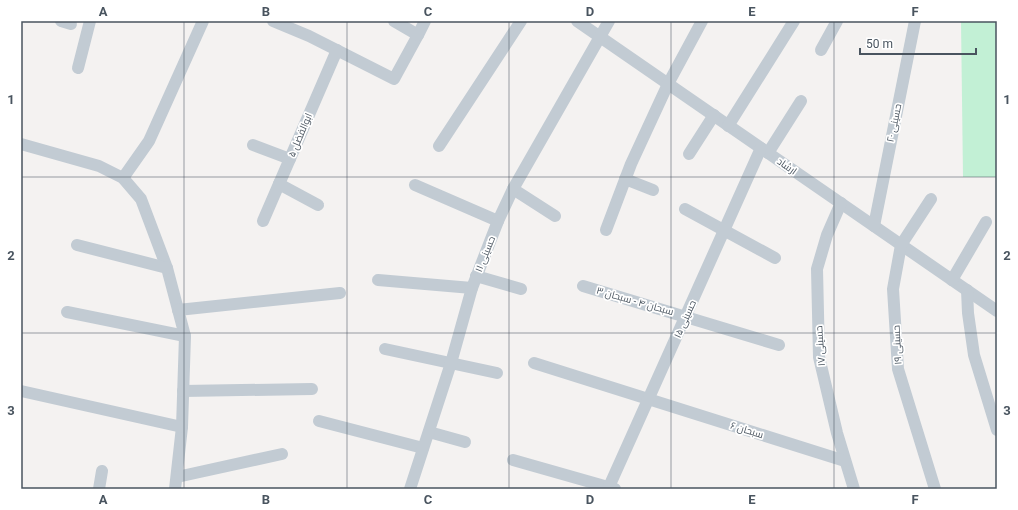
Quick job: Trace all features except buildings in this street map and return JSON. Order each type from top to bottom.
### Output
[{"type":"street","points":[[78,68],[90,21]]},
{"type":"street","points":[[123,178],[149,141],[203,21]]},
{"type":"street","points":[[273,21],[309,36],[394,78],[425,21]]},
{"type":"street","points":[[394,21],[418,35]]},
{"type":"street","points":[[439,146],[521,21]]},
{"type":"street","name":"ارشاد","points":[[577,21],[997,310]]},
{"type":"street","name":"حسینی ۱۱","points":[[410,489],[451,363],[472,288],[498,221],[513,189],[609,21]]},
{"type":"street","points":[[606,230],[631,164],[668,84],[702,21]]},
{"type":"street","points":[[728,126],[794,21]]},
{"type":"street","points":[[821,50],[837,21]]},
{"type":"street","name":"حسینی ۲۰","points":[[874,226],[915,21]]},
{"type":"street","name":"ابوالفضل ۵","points":[[263,221],[337,50]]},
{"type":"street","name":"حسینی ۱۵","points":[[611,489],[649,399],[724,231],[765,151],[801,101]]},
{"type":"street","points":[[689,154],[714,116]]},
{"type":"street","points":[[21,144],[99,166],[123,178],[141,199],[167,268],[185,336],[182,427],[176,483],[282,454]]},
{"type":"street","points":[[253,145],[290,159]]},
{"type":"street","points":[[625,179],[653,190]]},
{"type":"street","points":[[279,184],[318,205]]},
{"type":"street","points":[[415,185],[498,221]]},
{"type":"street","points":[[513,189],[555,216]]},
{"type":"street","points":[[901,245],[930,199]]},
{"type":"street","name":"حسینی ۱۷","points":[[841,203],[827,235],[817,269],[819,357],[836,433],[854,489]]},
{"type":"street","points":[[685,209],[775,258]]},
{"type":"street","points":[[952,280],[986,222]]},
{"type":"street","points":[[77,245],[167,268]]},
{"type":"street","name":"حسینی ۱۹","points":[[901,245],[893,289],[898,369],[935,489]]},
{"type":"street","points":[[476,276],[521,289]]},
{"type":"street","points":[[378,280],[472,288]]},
{"type":"street","name":"سبحان ۴ - سبحان ۳","points":[[583,286],[779,345]]},
{"type":"street","points":[[967,290],[968,313],[974,355],[997,430]]},
{"type":"street","points":[[178,310],[340,293]]},
{"type":"street","points":[[67,312],[185,336]]},
{"type":"street","points":[[385,348],[497,373]]},
{"type":"street","name":"سبحان ۶","points":[[534,363],[846,461]]},
{"type":"street","points":[[183,391],[312,389]]},
{"type":"street","points":[[21,391],[182,427]]},
{"type":"street","points":[[319,421],[423,448]]},
{"type":"street","points":[[429,432],[465,442]]},
{"type":"street","points":[[513,460],[611,489]]},
{"type":"street","points":[[99,489],[102,472]]},
{"type":"green space","points":[[961,21],[997,21],[997,177],[963,177]]}]
